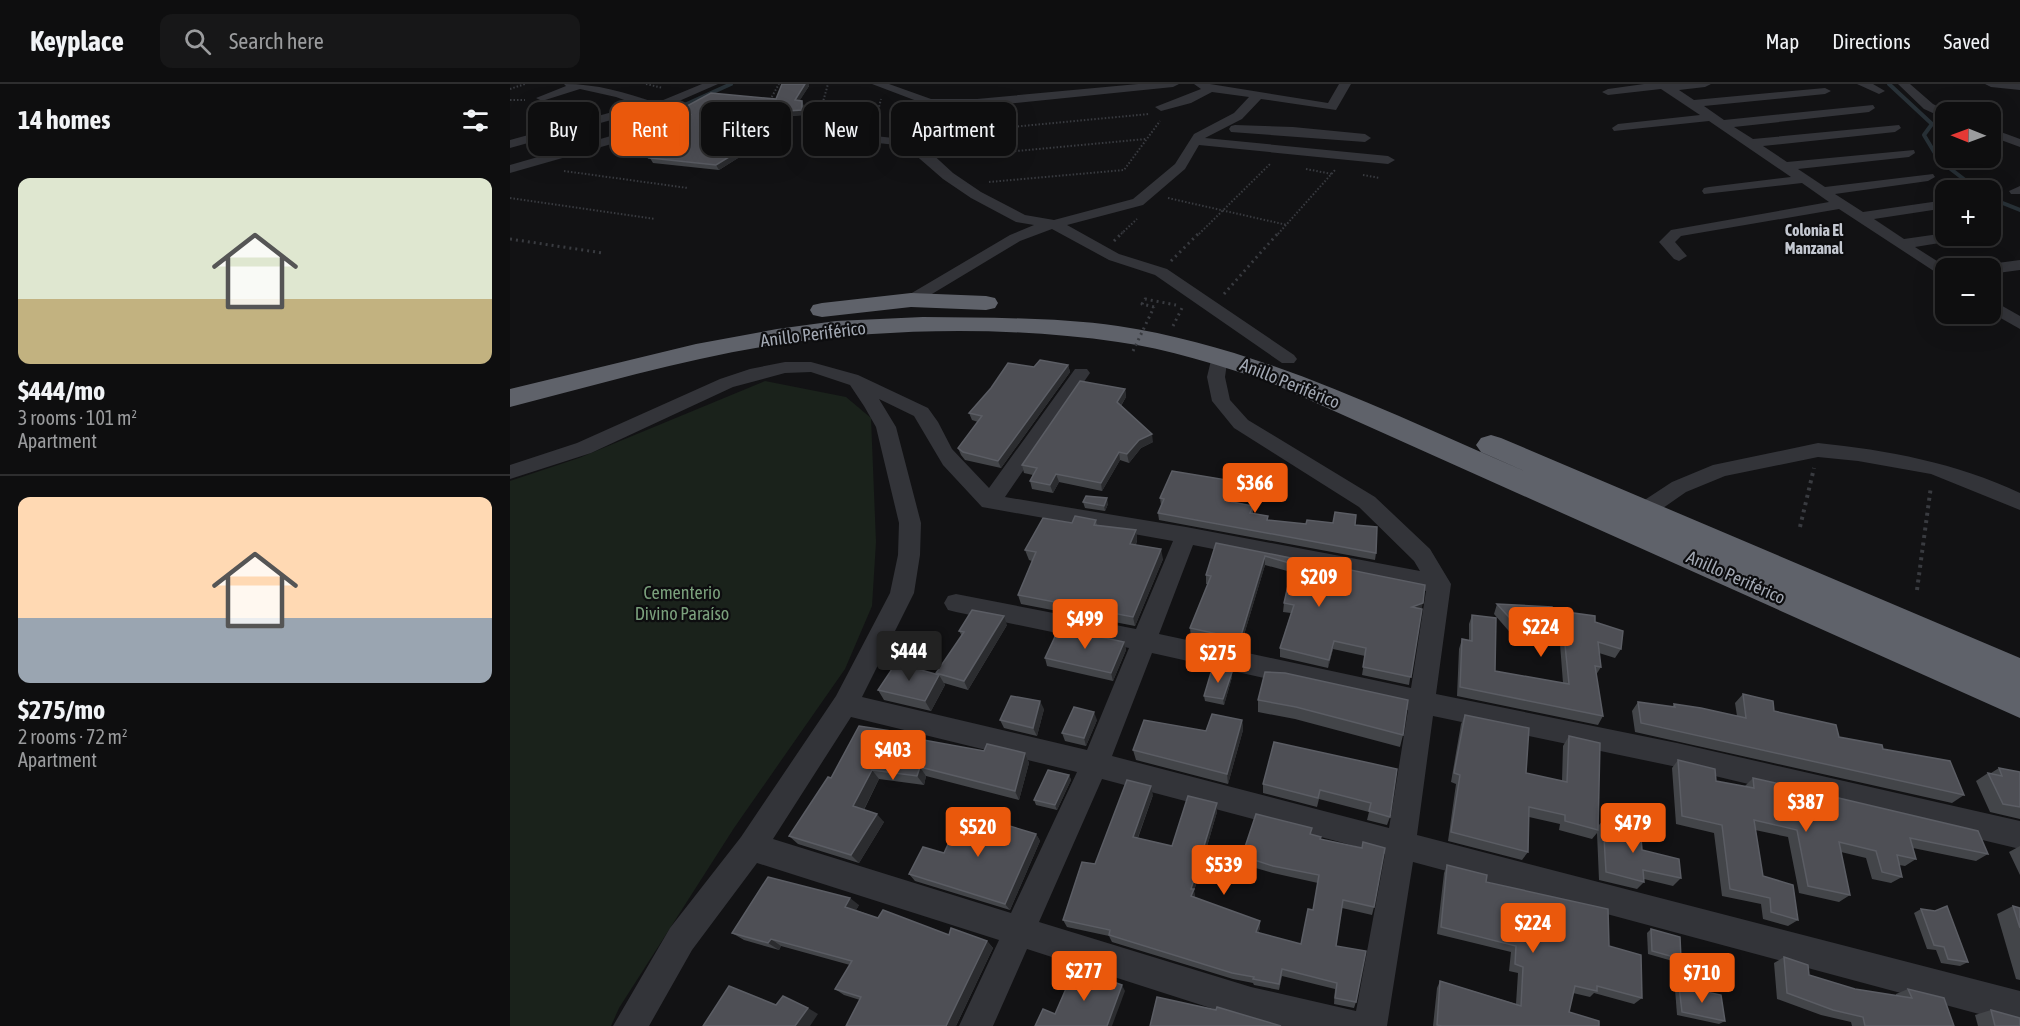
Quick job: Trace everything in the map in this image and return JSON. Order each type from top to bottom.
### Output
[{"type":"highway","name":"Anillo Periférico","points":[[510,377],[693,332],[828,309],[911,300],[1049,306],[1131,317],[1164,316],[1288,359],[1646,510],[1933,639],[2020,675]]},
{"type":"highway","name":"Anillo Periférico","points":[[510,398],[696,352],[837,329],[923,324],[1073,328],[1119,334],[1219,356],[1276,375],[2020,701]]},
{"type":"street","points":[[665,102],[712,84]]},
{"type":"street","points":[[881,85],[930,102],[977,103],[1173,84]]},
{"type":"street","points":[[911,300],[1015,238],[1053,224],[1125,206],[1150,193],[1180,166],[1190,153],[1194,141],[1238,116],[1271,84]]},
{"type":"street","points":[[1161,111],[1183,102],[1205,86],[1332,106],[1346,84]]},
{"type":"street","points":[[1608,92],[1705,84]]},
{"type":"street","points":[[1863,84],[1879,91]]},
{"type":"street","points":[[1904,84],[1918,99],[1935,111]]},
{"type":"street","points":[[1991,84],[2020,87]]},
{"type":"street","points":[[542,98],[575,85],[619,94],[642,102]]},
{"type":"street","points":[[1664,86],[1719,120],[1935,267]]},
{"type":"street","points":[[1693,104],[1825,91]]},
{"type":"street","points":[[1618,128],[1869,108]]},
{"type":"street","points":[[510,144],[611,117]]},
{"type":"street","points":[[1220,125],[1252,131],[1293,131],[1365,138]]},
{"type":"street","points":[[1753,143],[1895,128]]},
{"type":"street","points":[[510,155],[516,167],[611,140]]},
{"type":"street","points":[[879,140],[908,143],[961,185],[1021,219],[1053,224],[1114,257],[1161,272],[1288,359]]},
{"type":"street","points":[[1194,141],[1388,160]]},
{"type":"street","points":[[1786,166],[1909,153]]},
{"type":"street","points":[[1823,191],[1928,177]]},
{"type":"street","points":[[1708,191],[1805,179]]},
{"type":"street","points":[[1679,256],[1667,242],[1676,233],[1843,204]]},
{"type":"street","points":[[1861,217],[1935,206]]},
{"type":"street","points":[[1901,244],[1935,239]]},
{"type":"street","points":[[2001,268],[2020,265]]},
{"type":"street","points":[[2001,305],[2020,303]]},
{"type":"street","points":[[2001,312],[2020,324]]},
{"type":"street","points":[[1219,356],[1216,377],[1221,401],[1240,424],[1367,502],[1422,555],[1439,584],[1401,845],[1370,1026]]},
{"type":"street","points":[[510,472],[583,449],[747,375],[789,366],[812,367],[840,374],[921,412],[931,422],[945,452],[971,484],[990,502],[1186,535],[1439,584]]},
{"type":"street","points":[[990,502],[1081,373]]},
{"type":"street","points":[[630,1026],[681,939],[751,847],[845,704],[902,593],[909,555],[910,523],[886,428],[873,404],[858,384]]},
{"type":"street","points":[[1646,510],[1679,487],[1719,470],[1818,450],[1868,455],[1934,468],[2000,492],[2020,502]]},
{"type":"street","points":[[976,1026],[1095,764],[1186,535]]},
{"type":"street","points":[[956,603],[1145,640],[1422,702],[1677,755],[2020,836]]},
{"type":"street","points":[[845,704],[1095,764],[2020,1008]]},
{"type":"street","points":[[751,847],[1251,1004],[1352,1026]]},
{"type":"path","points":[[510,89],[525,84]]},
{"type":"path","points":[[770,102],[779,84]]},
{"type":"path","points":[[823,102],[828,84]]},
{"type":"path","points":[[879,112],[881,85]]},
{"type":"path","points":[[510,100],[525,100]]},
{"type":"path","points":[[879,140],[1161,111]]},
{"type":"path","points":[[961,185],[1124,170],[1146,139],[1161,111]]},
{"type":"path","points":[[930,159],[1146,139]]},
{"type":"path","points":[[602,143],[611,144]]},
{"type":"path","points":[[1161,272],[1271,163]]},
{"type":"path","points":[[516,167],[688,188]]},
{"type":"path","points":[[1213,306],[1335,170]]},
{"type":"path","points":[[1358,174],[1380,178]]},
{"type":"path","points":[[1150,193],[1288,225]]},
{"type":"path","points":[[510,198],[655,219]]},
{"type":"path","points":[[510,239],[603,253]]},
{"type":"path","points":[[1133,351],[1164,316],[1184,306],[1145,299],[1142,304],[1164,316]]},
{"type":"path","points":[[1800,527],[1818,450]]},
{"type":"path","points":[[1917,590],[1934,468]]},
{"type":"green space","name":"Cementerio Divino Paraíso","points":[[765,381],[846,397],[871,418],[876,542],[872,606],[845,669],[734,828],[619,1008],[611,1026],[510,1026],[510,481],[579,458]]},
{"type":"building","points":[[782,84],[805,84],[795,100],[802,101],[802,110],[791,111],[791,102],[701,102],[701,156],[731,156],[716,165],[650,158],[654,156],[689,156],[689,105],[711,93],[776,99]]},
{"type":"building","points":[[1040,360],[1068,365],[998,461],[963,452],[958,448],[982,416],[969,413],[991,388],[1008,363],[1034,367]]},
{"type":"building","points":[[1080,381],[1125,389],[1117,402],[1152,434],[1139,440],[1127,454],[1119,452],[1101,483],[1056,474],[1050,485],[1030,481],[1037,468],[1022,465]]},
{"type":"building","points":[[1172,471],[1239,482],[1232,502],[1253,506],[1250,513],[1268,516],[1267,520],[1306,524],[1307,520],[1333,523],[1335,512],[1356,515],[1355,525],[1377,527],[1376,553],[1158,513],[1164,499],[1160,498]]},
{"type":"building","points":[[1086,496],[1107,498],[1104,506],[1083,502]]},
{"type":"building","points":[[1075,516],[1096,520],[1094,525],[1136,530],[1130,544],[1161,549],[1133,617],[1018,595],[1036,552],[1025,550],[1043,518],[1072,523]]},
{"type":"building","points":[[1216,543],[1425,585],[1423,603],[1412,607],[1422,609],[1411,677],[1363,667],[1366,648],[1334,641],[1329,660],[1280,648],[1294,605],[1284,603],[1293,564],[1265,556],[1240,639],[1190,628],[1211,576],[1206,575]]},
{"type":"building","points":[[1497,604],[1552,607],[1552,610],[1595,616],[1595,622],[1623,631],[1621,649],[1598,642],[1601,667],[1595,666],[1603,716],[1460,687],[1462,639],[1472,641],[1472,615],[1496,618],[1495,671],[1569,684],[1564,635],[1536,633],[1535,629],[1518,627]]},
{"type":"building","points":[[972,610],[1004,616],[964,681],[936,673],[964,632],[959,631]]},
{"type":"building","points":[[1059,628],[1124,642],[1111,673],[1045,658]]},
{"type":"building","points":[[896,663],[939,675],[925,701],[878,690]]},
{"type":"building","points":[[1212,669],[1232,672],[1223,699],[1204,696]]},
{"type":"building","points":[[1265,672],[1285,673],[1408,700],[1403,735],[1296,707],[1258,700]]},
{"type":"building","points":[[1743,694],[1773,701],[1774,711],[1836,725],[1839,737],[1882,745],[1883,749],[1950,761],[1964,795],[1641,723],[1638,702],[1701,708],[1746,718]]},
{"type":"building","points":[[1011,696],[1040,701],[1033,728],[1000,720]]},
{"type":"building","points":[[1074,707],[1094,712],[1084,738],[1062,733]]},
{"type":"building","points":[[1212,714],[1242,720],[1227,774],[1133,750],[1144,720],[1206,731]]},
{"type":"building","points":[[1465,715],[1529,728],[1526,773],[1567,782],[1569,736],[1600,743],[1598,830],[1565,821],[1565,815],[1529,807],[1528,852],[1451,832],[1460,775],[1454,773]]},
{"type":"building","points":[[859,726],[984,751],[987,744],[1025,753],[1015,791],[920,767],[917,776],[872,770],[853,806],[877,814],[851,855],[789,836],[828,777],[831,778]]},
{"type":"building","points":[[1274,742],[1397,769],[1390,817],[1369,811],[1371,803],[1320,790],[1318,798],[1263,784]]},
{"type":"building","points":[[1678,760],[1715,769],[1716,781],[1754,788],[1753,778],[1784,785],[1787,802],[1829,810],[1826,795],[1978,831],[1988,854],[1910,838],[1916,859],[1897,855],[1902,877],[1882,872],[1876,851],[1839,842],[1850,895],[1808,886],[1797,830],[1754,820],[1763,876],[1793,885],[1798,920],[1771,912],[1770,898],[1730,889],[1722,825],[1682,816]]},
{"type":"building","points":[[1999,768],[2020,772],[2020,807],[2003,804],[1988,773],[2002,776]]},
{"type":"building","points":[[1048,770],[1069,775],[1055,805],[1034,800]]},
{"type":"building","points":[[1127,780],[1151,786],[1133,837],[1172,846],[1188,796],[1217,803],[1191,889],[1194,889],[1191,896],[1260,921],[1256,932],[1301,944],[1308,909],[1313,910],[1319,875],[1273,866],[1242,856],[1256,814],[1312,828],[1310,834],[1321,837],[1320,839],[1362,848],[1363,842],[1385,848],[1374,907],[1343,900],[1336,946],[1366,951],[1356,1002],[1335,998],[1337,983],[1282,969],[1279,984],[1253,979],[1254,977],[1232,973],[1109,935],[1110,930],[1063,920],[1082,862],[1095,864]]},
{"type":"building","points":[[963,812],[1036,834],[1005,904],[909,874],[923,847],[944,853]]},
{"type":"building","points":[[1603,820],[1640,827],[1642,850],[1679,859],[1681,878],[1643,870],[1644,882],[1606,872]]},
{"type":"building","points":[[1447,865],[1487,875],[1486,882],[1608,909],[1609,946],[1641,955],[1642,998],[1597,986],[1597,991],[1575,986],[1569,1012],[1599,1021],[1599,1026],[1437,1025],[1440,981],[1521,1006],[1523,967],[1515,964],[1516,946],[1441,927]]},
{"type":"building","points":[[768,877],[850,898],[845,907],[878,918],[883,910],[949,935],[951,928],[987,941],[946,1026],[846,1026],[861,997],[835,989],[852,961],[771,939],[768,943],[732,933]]},
{"type":"building","points":[[1947,906],[1968,962],[1948,959],[1944,947],[1934,945],[1921,909],[1935,911]]},
{"type":"building","points":[[2013,906],[2020,908],[2020,928]]},
{"type":"building","points":[[1651,929],[1680,937],[1681,959],[1652,951]]},
{"type":"building","points":[[1784,957],[1808,965],[1809,975],[1855,989],[1912,998],[1908,989],[1944,998],[1954,1026],[1865,1026],[1863,1017],[1833,1010],[1787,993]]},
{"type":"building","points":[[1075,968],[1122,985],[1107,1026],[1035,1026],[1043,1009],[1055,1014]]},
{"type":"building","points":[[729,986],[776,1005],[783,996],[808,1008],[795,1026],[703,1026]]},
{"type":"building","points":[[1679,986],[1721,995],[1725,1021],[1682,1012]]},
{"type":"building","points":[[1157,997],[1216,1010],[1217,1007],[1281,1026],[1150,1026]]},
{"type":"building","points":[[1991,1010],[2020,1018],[2020,1026],[1995,1026]]},
{"type":"waterway","points":[[689,103],[731,84]]},
{"type":"waterway","points":[[1889,84],[1932,124],[1924,135],[1939,160],[1965,180]]},
{"type":"waterway","points":[[2001,202],[2020,210]]},
{"type":"district","name":"Colonia El Manzanal","points":[[1814,239]]}]
